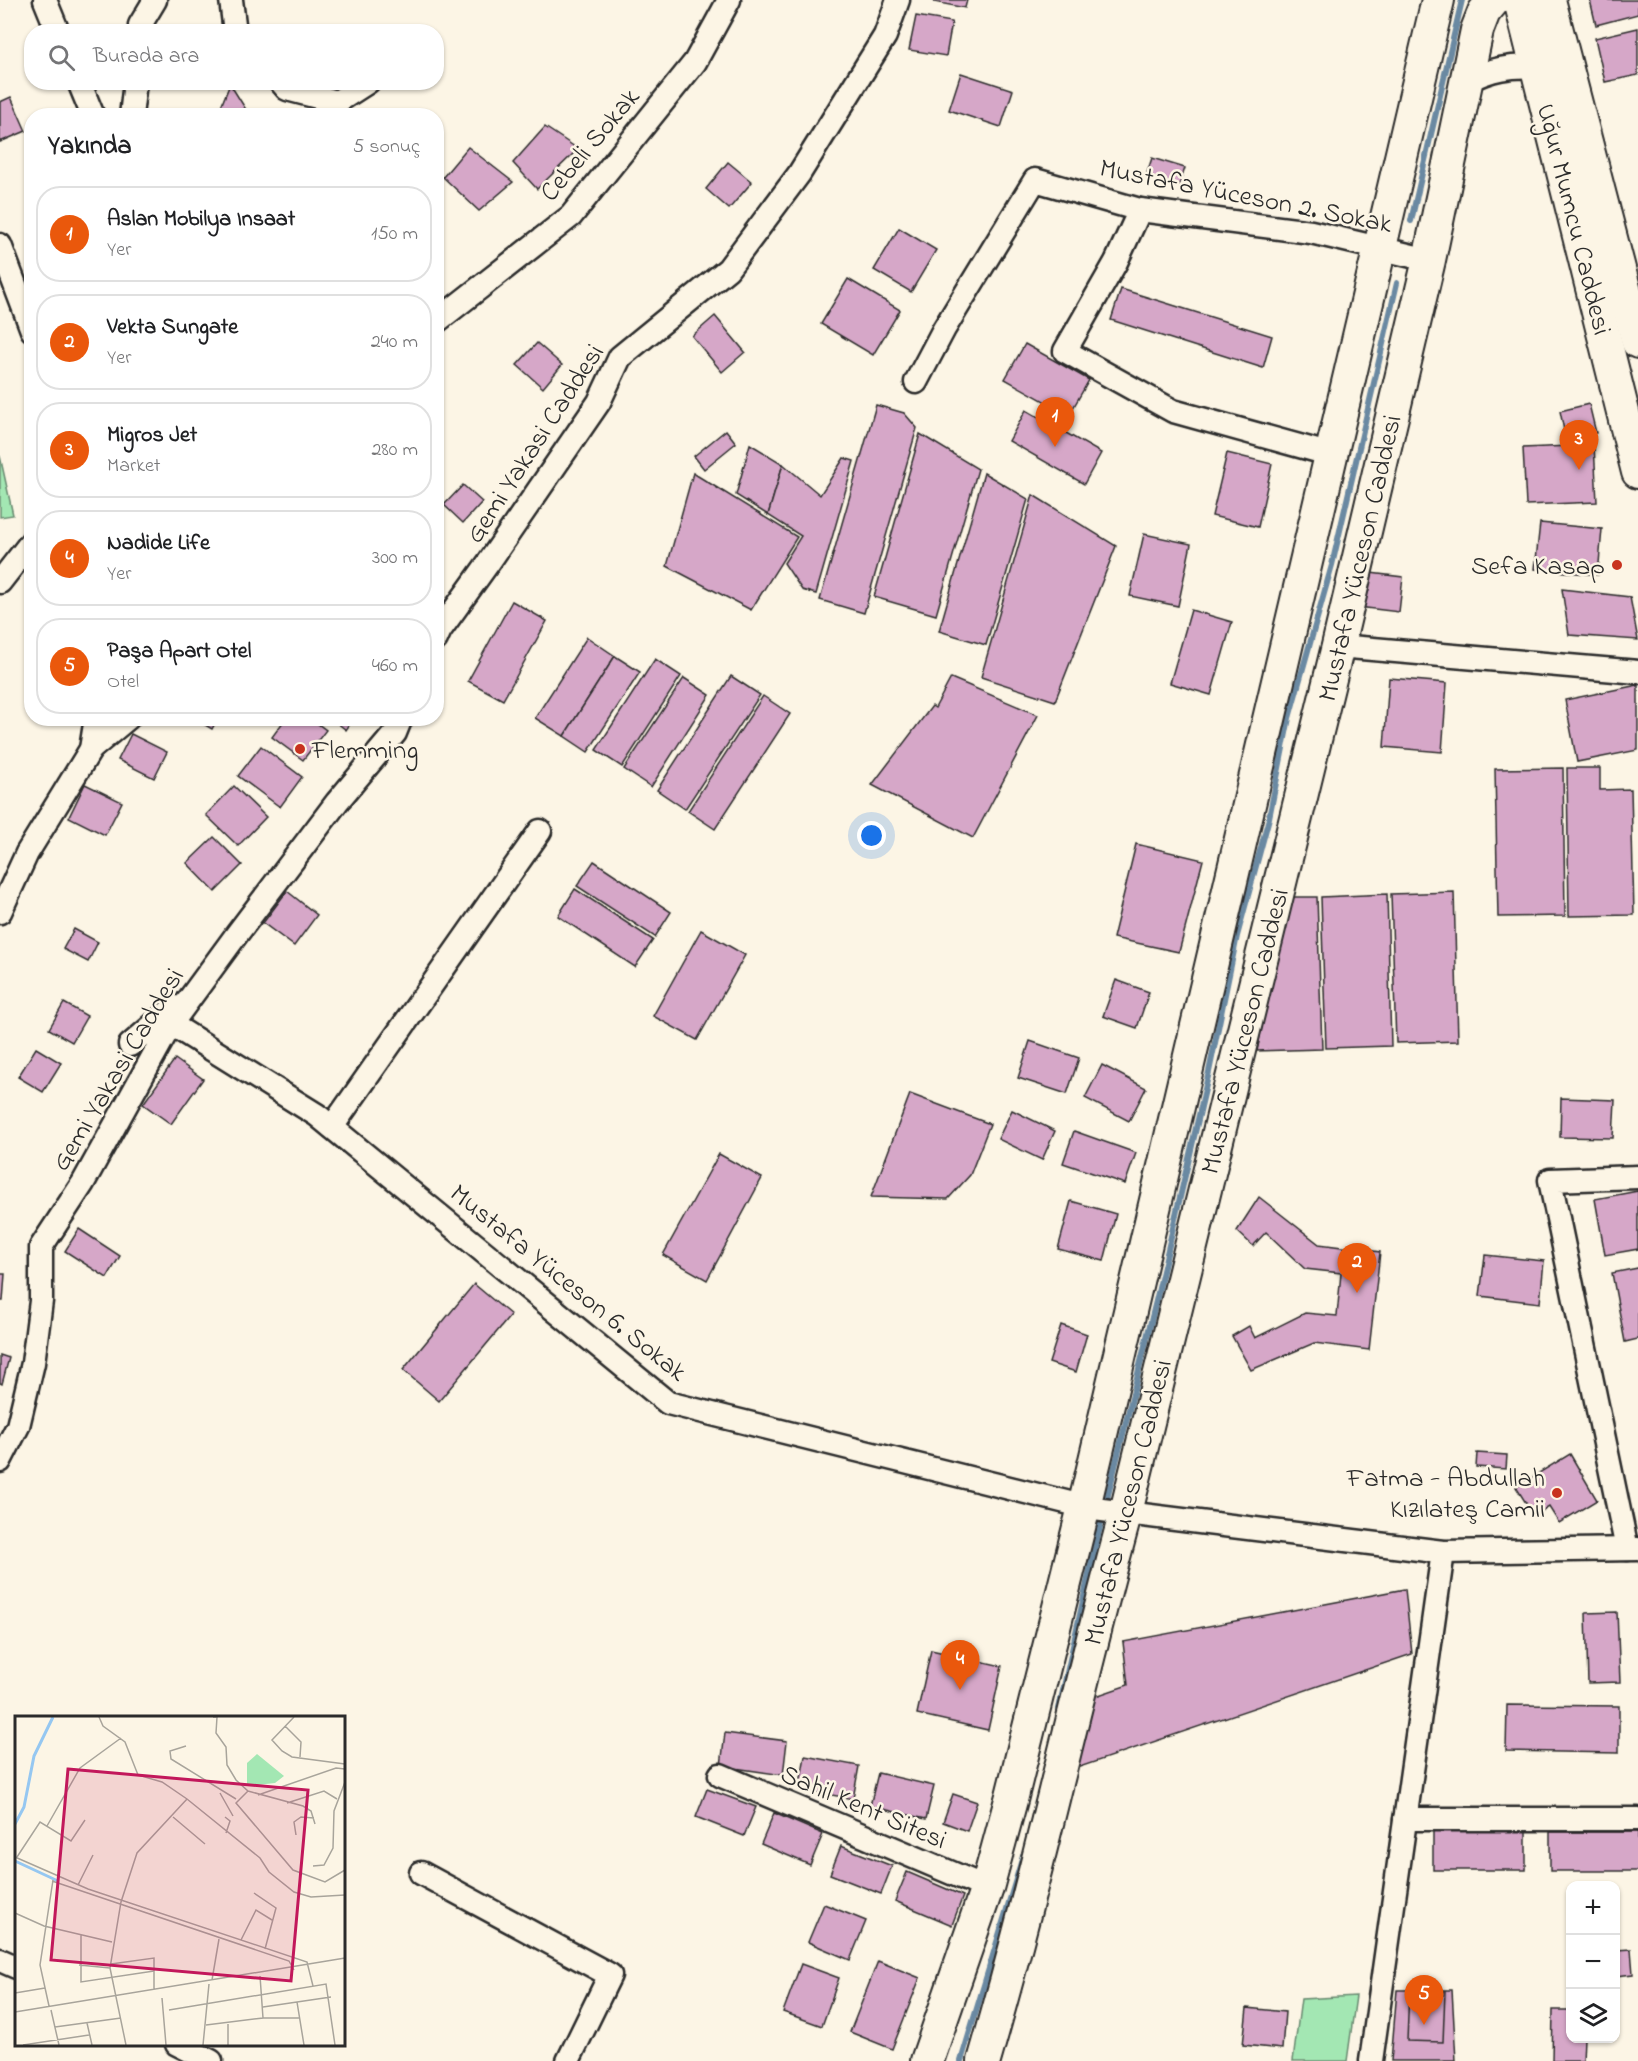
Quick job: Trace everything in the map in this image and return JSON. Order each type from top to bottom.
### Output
[{"type":"street","points":[[45,0],[55,24]]},
{"type":"street","points":[[141,24],[155,0]]},
{"type":"street","points":[[231,0],[234,24]]},
{"type":"street","name":"Cebeli Sokak","points":[[444,316],[571,216],[695,62],[729,0]]},
{"type":"street","name":"Gemi Yakasi Caddesi","points":[[444,624],[599,402],[620,357],[728,269],[799,174],[885,36],[898,0]]},
{"type":"street","name":"Mustafa Yüceson Caddesi","points":[[984,2061],[1035,1875],[1093,1631],[1104,1510],[1332,455],[1438,0]]},
{"type":"street","name":"Mustafa Yüceson Caddesi","points":[[927,2061],[987,1888],[1015,1785],[1104,1510],[1338,646],[1429,260],[1479,20],[1494,0]]},
{"type":"street","name":"Uğur Mumcu Caddesi","points":[[1520,0],[1638,472]]},
{"type":"street","name":"Uğur Mumcu Caddesi","points":[[1549,0],[1628,263],[1638,342]]},
{"type":"street","points":[[1467,81],[1498,68],[1524,66],[1537,68]]},
{"type":"street","points":[[82,90],[90,108]]},
{"type":"street","points":[[132,108],[134,90]]},
{"type":"street","points":[[291,90],[337,102],[356,90]]},
{"type":"street","name":"Mustafa Yüceson 2. Sokak","points":[[916,382],[944,329],[1035,180],[1140,210],[1311,232],[1429,260]]},
{"type":"street","points":[[1140,210],[1116,262],[1065,351],[1173,411],[1332,455]]},
{"type":"street","points":[[0,245],[24,309]]},
{"type":"street","points":[[0,582],[24,552]]},
{"type":"street","points":[[1338,646],[1638,672]]},
{"type":"street","points":[[91,749],[95,726]]},
{"type":"street","points":[[0,912],[27,853],[91,749],[118,726]]},
{"type":"street","name":"Gemi Yakasi Caddesi","points":[[0,1461],[18,1426],[33,1363],[41,1301],[40,1247],[83,1183],[171,1024],[186,1002],[337,802],[395,733],[398,726]]},
{"type":"street","points":[[332,1127],[540,831]]},
{"type":"street","points":[[130,1045],[176,1005],[186,1002]]},
{"type":"street","name":"Mustafa Yüceson 6. Sokak","points":[[171,1024],[317,1115],[668,1403],[1104,1510],[1443,1552],[1633,1549]]},
{"type":"street","points":[[1633,1549],[1550,1180],[1638,1177]]},
{"type":"street","points":[[1371,2061],[1443,1552]]},
{"type":"street","name":"Sahil Kent Sitesi","points":[[720,1776],[987,1888]]},
{"type":"street","points":[[1405,1819],[1638,1819]]},
{"type":"street","points":[[421,1873],[610,1975],[568,2061]]},
{"type":"street","points":[[0,1960],[15,1967]]},
{"type":"street","points":[[181,2046],[211,2061]]},
{"type":"green space","points":[[0,456],[13,515],[0,517]]},
{"type":"green space","points":[[1356,1996],[1347,2061],[1293,2061],[1301,1999]]},
{"type":"building","points":[[935,0],[967,0],[965,8],[934,2]]},
{"type":"building","points":[[1590,0],[1638,0],[1638,14],[1596,25]]},
{"type":"building","points":[[916,16],[952,22],[946,56],[909,50]]},
{"type":"building","points":[[1638,28],[1638,75],[1605,82],[1595,38]]},
{"type":"building","points":[[961,73],[1013,90],[1001,127],[949,110]]},
{"type":"building","points":[[228,90],[234,90],[245,108],[220,108]]},
{"type":"building","points":[[11,97],[24,126],[24,132],[0,142],[0,102]]},
{"type":"building","points":[[545,127],[578,149],[537,189],[513,163]]},
{"type":"building","points":[[468,147],[513,182],[479,211],[444,176]]},
{"type":"building","points":[[1152,158],[1185,168],[1179,186],[1146,176]]},
{"type":"building","points":[[728,162],[752,182],[729,209],[706,189]]},
{"type":"building","points":[[899,228],[936,250],[911,292],[874,270]]},
{"type":"building","points":[[848,279],[900,310],[873,355],[821,324]]},
{"type":"building","points":[[1121,289],[1272,336],[1263,368],[1111,320]]},
{"type":"building","points":[[715,316],[745,352],[722,372],[692,336]]},
{"type":"building","points":[[537,343],[562,365],[543,388],[517,365]]},
{"type":"building","points":[[1025,344],[1089,380],[1069,415],[1005,379]]},
{"type":"building","points":[[1589,404],[1596,433],[1566,440],[1560,411]]},
{"type":"building","points":[[876,405],[904,413],[917,428],[864,613],[820,600]]},
{"type":"building","points":[[1026,410],[1101,453],[1084,484],[1009,441]]},
{"type":"building","points":[[726,430],[736,443],[704,469],[694,456]]},
{"type":"building","points":[[920,434],[978,469],[936,615],[874,597]]},
{"type":"building","points":[[750,444],[783,464],[768,515],[736,495]]},
{"type":"building","points":[[1594,445],[1597,502],[1526,505],[1523,448]]},
{"type":"building","points":[[1227,453],[1272,464],[1258,527],[1212,516]]},
{"type":"building","points":[[844,458],[854,461],[816,594],[802,590],[784,563],[801,536],[768,515],[783,464],[820,495]]},
{"type":"building","points":[[693,473],[797,537],[751,610],[667,566]]},
{"type":"building","points":[[984,473],[1028,499],[986,645],[939,631]]},
{"type":"building","points":[[463,485],[482,502],[463,523],[444,505]]},
{"type":"building","points":[[1033,495],[1116,546],[1055,701],[981,677]]},
{"type":"building","points":[[1540,523],[1602,529],[1598,575],[1535,569]]},
{"type":"building","points":[[1144,534],[1191,544],[1178,606],[1130,596]]},
{"type":"building","points":[[1362,572],[1403,577],[1399,612],[1358,607]]},
{"type":"building","points":[[1562,589],[1630,597],[1638,640],[1569,635]]},
{"type":"building","points":[[512,601],[547,621],[503,700],[468,681]]},
{"type":"building","points":[[1191,610],[1232,622],[1211,695],[1170,683]]},
{"type":"building","points":[[587,637],[615,656],[564,736],[535,718]]},
{"type":"building","points":[[615,656],[640,672],[588,752],[564,736]]},
{"type":"building","points":[[655,659],[681,676],[622,767],[596,750]]},
{"type":"building","points":[[731,676],[760,695],[685,809],[657,790]]},
{"type":"building","points":[[684,678],[710,695],[651,787],[624,769]]},
{"type":"building","points":[[951,678],[1038,715],[973,838],[872,785],[932,706],[935,708]]},
{"type":"building","points":[[1389,678],[1447,683],[1442,752],[1384,747]]},
{"type":"building","points":[[1638,685],[1638,750],[1577,762],[1565,700]]},
{"type":"building","points":[[763,696],[790,714],[715,829],[688,811]]},
{"type":"building","name":"Flemming","points":[[280,726],[321,726],[326,730],[303,760],[272,737]]},
{"type":"building","points":[[131,734],[167,752],[154,778],[118,760]]},
{"type":"building","points":[[261,746],[302,777],[280,807],[238,776]]},
{"type":"building","points":[[1563,768],[1565,916],[1498,917],[1495,769]]},
{"type":"building","points":[[1567,768],[1600,768],[1600,790],[1631,789],[1634,915],[1569,916]]},
{"type":"building","points":[[85,784],[122,802],[105,835],[69,817]]},
{"type":"building","points":[[234,786],[266,817],[238,846],[206,815]]},
{"type":"building","points":[[214,837],[242,865],[215,892],[187,863]]},
{"type":"building","points":[[1136,844],[1203,860],[1179,952],[1113,938]]},
{"type":"building","points":[[594,861],[671,912],[655,937],[577,886]]},
{"type":"building","points":[[575,889],[653,940],[635,967],[558,916]]},
{"type":"building","points":[[287,891],[317,915],[294,946],[263,923]]},
{"type":"building","points":[[1454,892],[1458,1041],[1396,1043],[1391,894]]},
{"type":"building","points":[[1387,894],[1391,1046],[1326,1048],[1321,897]]},
{"type":"building","points":[[1288,897],[1317,897],[1322,1049],[1257,1051]]},
{"type":"building","points":[[74,929],[98,942],[88,962],[63,949]]},
{"type":"building","points":[[701,930],[745,955],[697,1040],[653,1016]]},
{"type":"building","points":[[1116,980],[1149,992],[1137,1028],[1103,1016]]},
{"type":"building","points":[[64,1003],[87,1016],[72,1042],[49,1029]]},
{"type":"building","points":[[1030,1041],[1079,1058],[1067,1094],[1018,1078]]},
{"type":"building","points":[[36,1048],[61,1063],[43,1092],[18,1077]]},
{"type":"building","points":[[175,1059],[203,1079],[171,1124],[143,1104]]},
{"type":"building","points":[[1102,1065],[1146,1088],[1129,1121],[1085,1098]]},
{"type":"building","points":[[910,1094],[990,1124],[970,1175],[948,1199],[871,1197]]},
{"type":"building","points":[[1561,1098],[1615,1100],[1613,1138],[1560,1137]]},
{"type":"building","points":[[1012,1110],[1055,1131],[1042,1160],[998,1139]]},
{"type":"building","points":[[1074,1131],[1136,1153],[1125,1184],[1063,1163]]},
{"type":"building","points":[[719,1154],[762,1178],[707,1280],[663,1255]]},
{"type":"building","points":[[1638,1191],[1638,1249],[1605,1255],[1595,1199]]},
{"type":"building","points":[[1259,1197],[1319,1244],[1380,1252],[1369,1350],[1314,1343],[1251,1370],[1232,1336],[1249,1326],[1255,1338],[1305,1313],[1337,1316],[1341,1273],[1305,1269],[1266,1232],[1253,1246],[1237,1231]]},
{"type":"building","points":[[1071,1201],[1116,1214],[1104,1261],[1058,1249]]},
{"type":"building","points":[[79,1229],[120,1256],[107,1278],[65,1251]]},
{"type":"building","points":[[1485,1255],[1544,1261],[1540,1303],[1480,1296]]},
{"type":"building","points":[[1638,1268],[1638,1339],[1625,1342],[1612,1273]]},
{"type":"building","points":[[0,1274],[5,1274],[3,1301],[0,1301]]},
{"type":"building","points":[[474,1284],[511,1315],[439,1401],[403,1370]]},
{"type":"building","points":[[1061,1325],[1087,1334],[1076,1372],[1049,1363]]},
{"type":"building","points":[[0,1355],[9,1358],[2,1384],[0,1383]]},
{"type":"building","points":[[1477,1453],[1507,1455],[1506,1469],[1476,1467]]},
{"type":"building","name":"Fatma - Abdullah Kızılateş Camii","points":[[1570,1454],[1597,1500],[1559,1523],[1549,1507],[1534,1516],[1516,1487]]},
{"type":"building","points":[[1405,1589],[1412,1654],[1068,1771],[1078,1702],[1128,1685],[1123,1642]]},
{"type":"building","points":[[1617,1612],[1620,1682],[1588,1683],[1586,1613]]},
{"type":"building","points":[[931,1650],[1002,1666],[988,1730],[917,1714]]},
{"type":"building","points":[[1507,1705],[1619,1706],[1619,1753],[1506,1751]]},
{"type":"building","points":[[725,1733],[787,1741],[783,1775],[721,1766]]},
{"type":"building","points":[[805,1756],[859,1766],[853,1799],[799,1789]]},
{"type":"building","points":[[878,1773],[934,1786],[926,1819],[870,1806]]},
{"type":"building","points":[[707,1789],[756,1807],[744,1836],[696,1817]]},
{"type":"building","points":[[953,1794],[977,1802],[967,1831],[943,1822]]},
{"type":"building","points":[[774,1813],[823,1834],[810,1865],[761,1844]]},
{"type":"building","points":[[1433,1831],[1526,1831],[1526,1870],[1433,1870]]},
{"type":"building","points":[[1550,1832],[1638,1832],[1638,1871],[1550,1871]]},
{"type":"building","points":[[841,1846],[892,1866],[881,1894],[830,1874]]},
{"type":"building","points":[[907,1872],[963,1896],[952,1925],[895,1901]]},
{"type":"building","points":[[824,1904],[866,1921],[850,1960],[808,1942]]},
{"type":"building","points":[[1631,1949],[1633,1974],[1620,1976],[1620,1950]]},
{"type":"building","points":[[878,1961],[920,1978],[892,2049],[850,2032]]},
{"type":"building","points":[[801,1964],[839,1978],[822,2026],[783,2012]]},
{"type":"building","points":[[1397,1990],[1452,1990],[1456,2061],[1391,2061]]},
{"type":"building","points":[[1409,1990],[1445,1991],[1443,2042],[1407,2041]]},
{"type":"building","points":[[1247,2008],[1285,2012],[1282,2049],[1243,2045]]},
{"type":"building","points":[[1553,2010],[1566,2010],[1566,2043],[1584,2043],[1583,2061],[1552,2061]]},
{"type":"waterway","points":[[1411,221],[1462,0]]},
{"type":"waterway","points":[[1059,1709],[1096,1543],[1156,1301],[1209,1072],[1237,936],[1269,818],[1289,718],[1332,565],[1397,283]]},
{"type":"waterway","points":[[961,2061],[1023,1856]]},
{"type":"place","name":"Aslan Mobilya Insaat","points":[[1055,447]]},
{"type":"place","name":"Migros Jet","points":[[1579,470]]},
{"type":"place","name":"Sefa Kasap","points":[[1617,565]]},
{"type":"place","name":"Flemming","points":[[300,749]]},
{"type":"place","name":"Vekta Sungate","points":[[1357,1293]]},
{"type":"place","name":"Fatma - Abdullah Kızılateş Camii","points":[[1557,1493]]},
{"type":"place","name":"Nadide Life","points":[[960,1690]]},
{"type":"place","name":"Paşa Apart Otel","points":[[1424,2025]]}]
